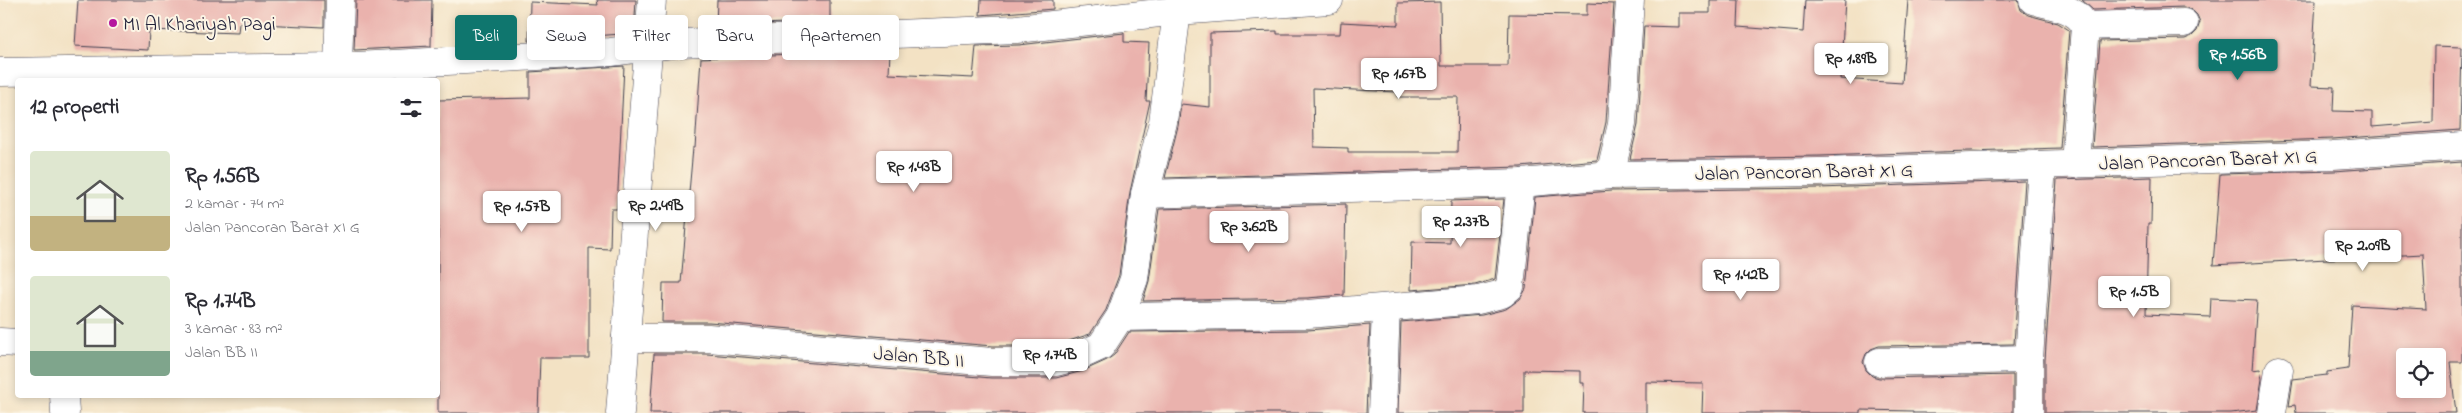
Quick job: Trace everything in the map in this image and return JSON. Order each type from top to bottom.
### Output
[{"type":"street","points":[[338,67],[340,0]]},
{"type":"street","points":[[651,15],[652,0]]},
{"type":"street","points":[[688,43],[1017,29],[1177,11],[1329,0]]},
{"type":"street","points":[[1610,175],[1622,124],[1630,0]]},
{"type":"street","points":[[2033,0],[2074,12],[2082,19],[2085,26],[2075,164]]},
{"type":"street","name":"Jalan BB II","points":[[626,338],[708,338],[992,362],[1056,362],[1079,356],[1101,346],[1120,316],[1134,279],[1145,194],[1164,122],[1177,11]]},
{"type":"street","points":[[2085,26],[2184,23]]},
{"type":"street","points":[[0,72],[338,67],[615,52]]},
{"type":"street","points":[[620,413],[649,60]]},
{"type":"street","name":"Jalan Pancoran Barat XI G","points":[[1145,194],[1521,183],[1610,175],[1819,172],[2075,164],[2434,150],[2462,146]]},
{"type":"street","points":[[2029,413],[2029,359],[2042,165]]},
{"type":"street","points":[[1120,316],[1308,314],[1478,300],[1502,294],[1510,287],[1521,183]]},
{"type":"street","points":[[1382,413],[1386,308]]},
{"type":"street","points":[[0,342],[15,343]]},
{"type":"street","points":[[1878,362],[2029,359]]},
{"type":"street","points":[[2272,413],[2279,370]]},
{"type":"street","points":[[64,398],[65,413]]},
{"type":"building","points":[[78,0],[324,0],[324,27],[239,23],[238,33],[149,30],[148,50],[75,46]]},
{"type":"building","points":[[356,0],[432,0],[431,46],[354,50]]},
{"type":"building","points":[[597,0],[636,0],[635,15],[615,15],[615,34],[605,35],[605,15],[530,15],[530,2],[598,5]]},
{"type":"building","points":[[717,0],[830,0],[830,15],[782,15],[782,23],[772,24],[772,15],[716,15]]},
{"type":"building","points":[[981,0],[1053,0],[1053,9],[980,15]]},
{"type":"building","points":[[1710,0],[1739,0],[1738,27],[1803,32],[1805,0],[1845,0],[1840,79],[1902,83],[1908,0],[2018,0],[2021,10],[2028,15],[2058,23],[2069,30],[2060,148],[1819,156],[1630,159],[1638,125],[1644,26],[1679,27],[1679,13],[1710,13]]},
{"type":"building","points":[[2082,0],[2316,0],[2311,86],[2334,87],[2333,111],[2372,112],[2372,127],[2433,122],[2434,46],[2462,47],[2460,130],[2332,139],[2092,147],[2100,41],[2185,39],[2197,31],[2200,22],[2192,10],[2184,7],[2093,10]]},
{"type":"building","points":[[1440,2],[1441,66],[1508,66],[1509,14],[1587,15],[1587,3],[1614,4],[1606,122],[1597,160],[1520,167],[1165,178],[1178,126],[1181,104],[1210,107],[1210,33],[1277,31],[1277,34],[1340,34],[1341,22],[1398,25],[1398,3]],"holes":[[[1313,88],[1397,92],[1397,97],[1458,97],[1457,152],[1348,152],[1348,148],[1314,147]]]},
{"type":"building","points":[[1124,33],[1124,42],[1149,43],[1146,101],[1150,101],[1130,192],[1119,275],[1106,310],[1090,334],[1054,346],[993,346],[709,322],[662,322],[663,283],[681,283],[693,148],[695,148],[701,60],[772,60],[772,55],[782,55],[782,60],[890,60],[889,74],[973,78],[976,46],[1019,45]]},
{"type":"building","points":[[624,66],[617,209],[611,209],[610,249],[589,248],[589,358],[540,358],[538,413],[438,413],[438,398],[440,398],[440,100],[530,98],[530,72]]},
{"type":"building","points":[[2462,162],[2462,362],[2450,362],[2456,413],[2296,413],[2295,405],[2289,406],[2293,379],[2327,375],[2327,372],[2348,369],[2352,305],[2426,309],[2423,254],[2213,265],[2220,174],[2334,171]]},
{"type":"building","points":[[2152,177],[2151,224],[2148,224],[2146,314],[2210,317],[2211,298],[2257,300],[2252,370],[2260,369],[2262,379],[2257,410],[2231,413],[2045,413],[2045,360],[2057,180]]},
{"type":"building","points":[[2025,181],[2014,344],[1879,346],[1871,349],[1866,354],[1863,362],[1866,370],[1872,376],[1879,378],[2013,375],[2013,413],[1913,413],[1913,411],[1860,410],[1860,413],[1702,413],[1703,383],[1646,382],[1646,413],[1583,413],[1584,383],[1580,383],[1580,371],[1524,370],[1524,413],[1398,413],[1401,322],[1482,315],[1506,309],[1520,299],[1526,289],[1535,197],[1611,191],[1819,188]]},
{"type":"building","points":[[1504,199],[1495,279],[1475,285],[1411,290],[1412,242],[1450,243],[1451,201]]},
{"type":"building","points":[[1346,204],[1344,295],[1307,298],[1143,301],[1149,281],[1159,209]]},
{"type":"building","points":[[1370,325],[1366,413],[650,413],[654,354],[707,354],[991,378],[1056,378],[1083,371],[1107,360],[1114,355],[1129,332],[1308,330]]},
{"type":"place","name":"MI Al Khariyah Pagi","points":[[113,23]]}]
